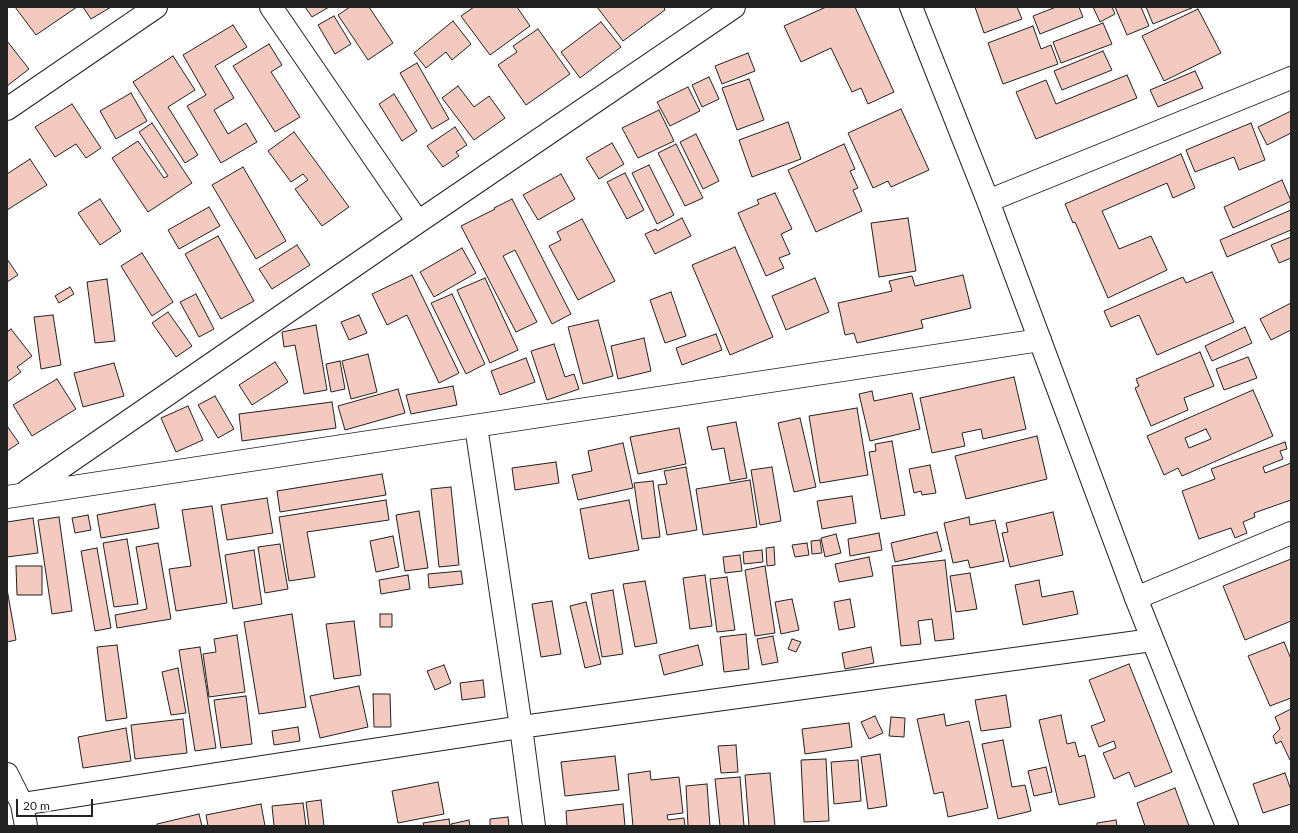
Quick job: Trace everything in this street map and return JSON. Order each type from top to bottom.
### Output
[{"type":"street","points":[[7,109],[156,7]]},
{"type":"street","points":[[271,7],[418,222]]},
{"type":"street","points":[[15,496],[734,7]]},
{"type":"street","points":[[911,7],[988,201],[1152,640],[1227,826]]},
{"type":"street","points":[[988,201],[1291,78]]},
{"type":"street","points":[[15,496],[1040,340]]},
{"type":"street","points":[[476,426],[521,727],[534,826]]},
{"type":"street","points":[[1136,598],[1291,534]]},
{"type":"street","points":[[22,804],[521,727],[1152,640]]},
{"type":"street","points":[[7,774],[22,804],[26,826]]},
{"type":"building","points":[[15,7],[77,7],[36,35]]},
{"type":"building","points":[[83,7],[111,7],[91,19]]},
{"type":"building","points":[[305,7],[329,7],[312,17]]},
{"type":"building","points":[[350,7],[369,7],[393,43],[368,60],[338,15]]},
{"type":"building","points":[[474,7],[517,7],[530,26],[490,55],[461,16]]},
{"type":"building","points":[[597,7],[664,7],[665,10],[623,41]]},
{"type":"building","points":[[826,7],[855,7],[894,92],[868,104],[861,88],[852,92],[831,48],[801,62],[784,26]]},
{"type":"building","points":[[975,7],[1017,7],[1022,19],[984,33]]},
{"type":"building","points":[[1056,7],[1079,7],[1083,17],[1040,34],[1033,16]]},
{"type":"building","points":[[1093,7],[1112,7],[1115,14],[1100,22]]},
{"type":"building","points":[[1115,7],[1141,7],[1149,26],[1127,35]]},
{"type":"building","points":[[1146,7],[1194,7],[1153,24]]},
{"type":"building","points":[[1198,9],[1221,53],[1164,81],[1142,36]]},
{"type":"building","points":[[334,16],[351,44],[335,54],[318,25]]},
{"type":"building","points":[[453,21],[471,44],[452,60],[446,52],[426,68],[414,53]]},
{"type":"building","points":[[601,22],[621,47],[580,78],[561,52]]},
{"type":"building","points":[[1103,23],[1112,44],[1061,63],[1053,42]]},
{"type":"building","points":[[233,25],[247,47],[215,66],[234,98],[214,110],[228,134],[246,123],[257,142],[221,163],[187,106],[206,95],[183,55]]},
{"type":"building","points":[[1033,26],[1041,49],[1051,45],[1058,64],[1003,84],[988,43]]},
{"type":"building","points":[[538,29],[570,74],[526,105],[498,65],[517,52],[513,46]]},
{"type":"building","points":[[7,41],[29,69],[7,86]]},
{"type":"building","points":[[269,44],[282,65],[271,72],[300,117],[275,132],[233,66]]},
{"type":"building","points":[[1103,51],[1112,70],[1062,90],[1054,71]]},
{"type":"building","points":[[748,53],[755,71],[722,84],[715,66]]},
{"type":"building","points":[[173,56],[195,90],[168,107],[198,155],[185,163],[133,82]]},
{"type":"building","points":[[417,63],[449,119],[432,129],[400,73]]},
{"type":"building","points":[[1195,71],[1203,88],[1158,107],[1150,90]]},
{"type":"building","points":[[1127,75],[1137,98],[1036,139],[1016,92],[1046,80],[1056,104]]},
{"type":"building","points":[[709,77],[719,99],[702,107],[692,85]]},
{"type":"building","points":[[749,79],[764,120],[737,130],[722,88]]},
{"type":"building","points":[[458,86],[474,107],[489,96],[505,118],[474,140],[442,98]]},
{"type":"building","points":[[688,87],[700,111],[670,126],[657,102]]},
{"type":"building","points":[[131,93],[147,121],[116,139],[100,111]]},
{"type":"building","points":[[394,94],[417,131],[402,141],[379,104]]},
{"type":"building","points":[[72,104],[101,148],[86,158],[76,144],[55,157],[35,127]]},
{"type":"building","points":[[901,109],[929,170],[891,187],[888,181],[873,188],[848,133]]},
{"type":"building","points":[[659,110],[674,141],[638,158],[622,128]]},
{"type":"building","points":[[1291,111],[1291,133],[1267,145],[1258,127]]},
{"type":"building","points":[[788,122],[801,159],[752,177],[739,140]]},
{"type":"building","points":[[152,123],[192,183],[148,212],[112,158],[138,141],[164,178],[168,176],[139,132]]},
{"type":"building","points":[[1251,123],[1265,160],[1239,170],[1234,157],[1195,172],[1186,150]]},
{"type":"building","points":[[455,127],[467,145],[456,152],[459,156],[443,167],[427,146]]},
{"type":"building","points":[[294,132],[349,207],[322,226],[295,189],[308,180],[303,174],[291,182],[268,151]]},
{"type":"building","points":[[696,134],[719,181],[703,189],[680,142]]},
{"type":"building","points":[[612,143],[624,164],[599,179],[586,158]]},
{"type":"building","points":[[676,144],[703,198],[685,206],[658,153]]},
{"type":"building","points":[[844,144],[855,169],[850,171],[858,188],[853,190],[862,211],[816,232],[788,170]]},
{"type":"building","points":[[1181,154],[1195,188],[1173,198],[1167,183],[1102,211],[1119,249],[1151,236],[1167,270],[1108,298],[1075,222],[1073,223],[1065,204]]},
{"type":"building","points":[[30,159],[47,185],[7,210],[7,174]]},
{"type":"building","points":[[649,165],[674,215],[657,224],[632,173]]},
{"type":"building","points":[[243,167],[286,241],[256,259],[212,185]]},
{"type":"building","points":[[625,173],[644,210],[627,219],[607,182]]},
{"type":"building","points":[[561,174],[575,199],[538,220],[523,195]]},
{"type":"building","points":[[1282,180],[1291,201],[1233,228],[1224,207]]},
{"type":"building","points":[[775,193],[792,229],[781,234],[790,254],[779,258],[784,268],[766,276],[738,213],[759,204],[757,200]]},
{"type":"building","points":[[100,199],[121,231],[100,245],[78,213]]},
{"type":"building","points":[[512,199],[571,314],[552,324],[515,250],[503,256],[537,322],[516,332],[461,226]]},
{"type":"building","points":[[209,207],[220,226],[179,249],[168,230]]},
{"type":"building","points":[[1291,210],[1291,230],[1227,257],[1220,240]]},
{"type":"building","points":[[682,218],[691,236],[655,254],[645,234],[656,229],[657,231]]},
{"type":"building","points":[[908,218],[916,271],[879,277],[871,223]]},
{"type":"building","points":[[582,219],[615,281],[578,300],[549,246],[561,240],[557,232]]},
{"type":"building","points":[[218,236],[254,301],[221,319],[185,254]]},
{"type":"building","points":[[1291,237],[1291,258],[1279,263],[1271,245]]},
{"type":"building","points":[[297,245],[310,265],[272,289],[259,269]]},
{"type":"building","points":[[735,247],[773,337],[730,355],[692,265]]},
{"type":"building","points":[[462,248],[476,273],[434,297],[420,272]]},
{"type":"building","points":[[142,253],[173,302],[152,316],[121,266]]},
{"type":"building","points":[[7,259],[18,275],[7,282]]},
{"type":"building","points":[[1212,272],[1234,322],[1157,355],[1139,315],[1111,327],[1104,311],[1183,277],[1186,283]]},
{"type":"building","points":[[412,275],[459,373],[439,383],[407,315],[387,325],[372,294]]},
{"type":"building","points":[[963,275],[971,308],[921,320],[923,328],[857,343],[854,333],[845,335],[838,303],[892,291],[889,281],[912,276],[915,286]]},
{"type":"building","points":[[485,278],[518,350],[490,363],[457,290]]},
{"type":"building","points":[[815,278],[829,312],[786,330],[772,296]]},
{"type":"building","points":[[107,279],[115,341],[95,343],[87,282]]},
{"type":"building","points":[[70,287],[74,294],[59,303],[55,296]]},
{"type":"building","points":[[671,292],[686,336],[665,343],[650,300]]},
{"type":"building","points":[[196,294],[214,329],[199,337],[180,302]]},
{"type":"building","points":[[452,294],[485,364],[466,374],[431,303]]},
{"type":"building","points":[[1291,303],[1291,330],[1271,340],[1260,319]]},
{"type":"building","points":[[168,312],[192,346],[176,357],[152,323]]},
{"type":"building","points":[[53,315],[61,365],[41,369],[34,317]]},
{"type":"building","points":[[359,315],[367,333],[349,340],[341,322]]},
{"type":"building","points":[[598,320],[613,376],[583,384],[568,327]]},
{"type":"building","points":[[316,325],[327,390],[304,394],[295,345],[284,347],[282,332]]},
{"type":"building","points":[[1245,327],[1252,343],[1212,361],[1205,346]]},
{"type":"building","points":[[11,329],[32,356],[17,367],[21,372],[7,382],[7,332]]},
{"type":"building","points":[[716,334],[722,350],[682,365],[676,348]]},
{"type":"building","points":[[644,338],[651,371],[618,379],[611,346]]},
{"type":"building","points":[[554,344],[565,377],[574,374],[579,389],[547,400],[531,351]]},
{"type":"building","points":[[1200,352],[1214,386],[1184,398],[1188,410],[1151,426],[1135,388],[1139,386],[1136,379]]},
{"type":"building","points":[[368,354],[377,392],[351,399],[342,361]]},
{"type":"building","points":[[1248,357],[1257,378],[1224,390],[1216,369]]},
{"type":"building","points":[[526,358],[535,382],[500,395],[491,371]]},
{"type":"building","points":[[340,361],[345,389],[331,392],[326,364]]},
{"type":"building","points":[[275,362],[288,382],[252,405],[239,385]]},
{"type":"building","points":[[114,363],[124,396],[83,407],[74,373]]},
{"type":"building","points":[[1014,377],[1026,429],[983,439],[981,429],[962,433],[965,446],[932,453],[920,398]]},
{"type":"building","points":[[57,379],[76,409],[32,436],[13,405]]},
{"type":"building","points":[[453,386],[457,405],[411,414],[406,395]]},
{"type":"building","points":[[398,389],[405,413],[345,430],[338,406]]},
{"type":"building","points":[[1253,390],[1273,436],[1182,476],[1178,468],[1164,475],[1147,436]],"holes":[[[1206,429],[1211,439],[1189,448],[1185,438]]]},
{"type":"building","points":[[872,391],[874,401],[912,393],[920,429],[870,441],[859,394]]},
{"type":"building","points":[[215,396],[234,429],[218,438],[198,405]]},
{"type":"building","points":[[332,402],[336,428],[242,441],[239,414]]},
{"type":"building","points":[[188,406],[203,440],[176,452],[161,418]]},
{"type":"building","points":[[857,408],[868,475],[820,483],[809,416]]},
{"type":"building","points":[[800,418],[816,487],[794,492],[778,423]]},
{"type":"building","points":[[736,422],[747,478],[730,481],[724,448],[712,450],[707,427]]},
{"type":"building","points":[[7,426],[19,443],[7,451]]},
{"type":"building","points":[[679,428],[686,464],[638,474],[630,437]]},
{"type":"building","points":[[1037,436],[1047,479],[966,499],[955,456]]},
{"type":"building","points":[[892,441],[905,515],[881,519],[869,452],[876,451],[875,444]]},
{"type":"building","points":[[1285,442],[1287,449],[1280,451],[1283,459],[1263,467],[1265,473],[1291,463],[1291,500],[1254,513],[1255,517],[1243,522],[1247,533],[1235,538],[1231,528],[1199,539],[1182,491],[1215,479],[1211,469]]},
{"type":"building","points":[[623,443],[633,488],[578,500],[572,475],[592,471],[588,451]]},
{"type":"building","points":[[556,462],[559,483],[515,490],[512,468]]},
{"type":"building","points":[[930,465],[936,493],[922,495],[921,491],[914,493],[909,469]]},
{"type":"building","points":[[686,467],[697,530],[667,535],[658,485],[667,484],[664,471]]},
{"type":"building","points":[[772,467],[781,521],[760,525],[751,470]]},
{"type":"building","points":[[382,474],[386,495],[280,512],[277,491]]},
{"type":"building","points":[[750,480],[757,527],[703,535],[696,489]]},
{"type":"building","points":[[653,481],[660,537],[642,539],[634,483]]},
{"type":"building","points":[[451,487],[459,565],[439,567],[431,489]]},
{"type":"building","points":[[852,496],[856,523],[822,529],[817,501]]},
{"type":"building","points":[[267,498],[273,533],[227,540],[221,505]]},
{"type":"building","points":[[386,500],[389,520],[307,532],[315,577],[289,581],[279,517]]},
{"type":"building","points":[[629,500],[639,550],[589,559],[580,509]]},
{"type":"building","points":[[155,504],[159,528],[101,538],[97,515]]},
{"type":"building","points":[[212,506],[227,603],[176,611],[169,569],[191,566],[182,510]]},
{"type":"building","points":[[419,511],[428,568],[405,571],[396,515]]},
{"type":"building","points":[[1053,512],[1063,555],[1010,567],[1002,533],[1008,532],[1006,523]]},
{"type":"building","points":[[88,515],[91,530],[75,533],[72,518]]},
{"type":"building","points":[[59,517],[72,611],[52,614],[38,520]]},
{"type":"building","points":[[969,517],[970,525],[995,520],[1004,561],[970,568],[968,560],[953,563],[944,523]]},
{"type":"building","points":[[33,518],[38,553],[7,557],[7,522]]},
{"type":"building","points":[[937,532],[942,551],[895,562],[891,543]]},
{"type":"building","points":[[879,533],[882,550],[850,556],[848,539]]},
{"type":"building","points":[[836,534],[841,553],[825,557],[821,538]]},
{"type":"building","points":[[393,536],[399,567],[376,572],[370,541]]},
{"type":"building","points":[[127,539],[138,604],[114,607],[103,543]]},
{"type":"building","points":[[820,540],[822,553],[812,554],[811,541]]},
{"type":"building","points":[[158,543],[171,619],[117,628],[115,615],[147,609],[136,547]]},
{"type":"building","points":[[807,543],[809,555],[795,557],[792,545]]},
{"type":"building","points":[[280,544],[288,589],[265,593],[258,547]]},
{"type":"building","points":[[774,547],[775,565],[767,566],[766,548]]},
{"type":"building","points":[[97,548],[111,628],[95,631],[81,551]]},
{"type":"building","points":[[254,550],[262,604],[233,609],[225,555]]},
{"type":"building","points":[[762,550],[763,562],[744,564],[743,552]]},
{"type":"building","points":[[740,555],[742,571],[725,573],[723,557]]},
{"type":"building","points":[[869,557],[873,576],[839,582],[835,564]]},
{"type":"building","points":[[1291,559],[1291,621],[1245,640],[1223,586]]},
{"type":"building","points":[[945,560],[954,639],[935,641],[932,619],[918,621],[921,644],[901,646],[892,566]]},
{"type":"building","points":[[16,566],[42,566],[42,595],[17,595]]},
{"type":"building","points":[[765,566],[775,633],[755,636],[745,570]]},
{"type":"building","points":[[461,571],[463,584],[429,588],[428,574]]},
{"type":"building","points":[[970,573],[977,609],[956,612],[950,576]]},
{"type":"building","points":[[408,575],[410,589],[381,594],[379,580]]},
{"type":"building","points":[[705,575],[712,626],[690,629],[683,578]]},
{"type":"building","points":[[727,577],[735,630],[717,632],[710,579]]},
{"type":"building","points":[[1039,580],[1042,597],[1073,591],[1078,614],[1023,625],[1015,585]]},
{"type":"building","points":[[645,581],[657,643],[635,647],[623,584]]},
{"type":"building","points":[[7,589],[16,640],[7,642]]},
{"type":"building","points":[[613,590],[623,654],[602,657],[591,594]]},
{"type":"building","points":[[792,599],[799,630],[781,634],[775,602]]},
{"type":"building","points":[[850,599],[855,627],[839,630],[834,602]]},
{"type":"building","points":[[552,601],[561,654],[541,657],[532,604]]},
{"type":"building","points":[[586,602],[601,664],[585,668],[570,606]]},
{"type":"building","points":[[292,614],[306,707],[259,714],[244,622]]},
{"type":"building","points":[[380,614],[392,614],[392,627],[380,627]]},
{"type":"building","points":[[354,621],[361,675],[334,679],[326,624]]},
{"type":"building","points":[[746,634],[749,669],[724,672],[720,637]]},
{"type":"building","points":[[237,635],[245,692],[209,697],[203,654],[216,652],[214,639]]},
{"type":"building","points":[[773,636],[778,662],[762,665],[757,639]]},
{"type":"building","points":[[792,639],[801,642],[796,652],[788,649]]},
{"type":"building","points":[[1284,642],[1291,659],[1291,698],[1270,706],[1248,656]]},
{"type":"building","points":[[117,645],[127,718],[106,721],[97,647]]},
{"type":"building","points":[[698,645],[703,665],[664,675],[659,655]]},
{"type":"building","points":[[200,647],[216,748],[195,751],[179,650]]},
{"type":"building","points":[[871,647],[874,663],[845,669],[842,653]]},
{"type":"building","points":[[1129,664],[1172,772],[1135,787],[1129,772],[1114,779],[1103,753],[1116,748],[1114,741],[1099,747],[1091,726],[1105,721],[1089,680]]},
{"type":"building","points":[[444,665],[451,683],[435,690],[427,671]]},
{"type":"building","points":[[178,668],[186,713],[171,715],[162,672]]},
{"type":"building","points":[[483,680],[485,697],[462,700],[460,683]]},
{"type":"building","points":[[359,686],[368,727],[320,738],[310,696]]},
{"type":"building","points":[[373,694],[390,694],[391,727],[374,727]]},
{"type":"building","points":[[1006,695],[1011,727],[981,731],[975,700]]},
{"type":"building","points":[[246,696],[252,744],[221,748],[214,700]]},
{"type":"building","points":[[1291,709],[1290,760],[1281,741],[1276,744],[1273,736],[1280,729],[1275,717]]},
{"type":"building","points":[[944,714],[946,726],[969,721],[988,808],[948,817],[943,792],[934,794],[917,719]]},
{"type":"building","points":[[1061,715],[1067,744],[1075,742],[1079,757],[1085,755],[1095,797],[1059,805],[1039,720]]},
{"type":"building","points":[[875,716],[883,733],[869,739],[861,722]]},
{"type":"building","points":[[891,717],[905,718],[904,737],[889,736]]},
{"type":"building","points":[[183,719],[187,753],[135,759],[131,725]]},
{"type":"building","points":[[849,723],[852,747],[805,754],[802,729]]},
{"type":"building","points":[[298,727],[300,741],[274,745],[272,731]]},
{"type":"building","points":[[126,728],[131,761],[83,768],[78,737]]},
{"type":"building","points":[[1003,740],[1012,787],[1025,785],[1031,811],[998,819],[982,744]]},
{"type":"building","points":[[736,745],[738,772],[721,773],[718,746]]},
{"type":"building","points":[[880,754],[887,806],[868,809],[861,757]]},
{"type":"building","points":[[615,756],[619,790],[565,796],[561,762]]},
{"type":"building","points":[[826,759],[829,821],[804,822],[801,760]]},
{"type":"building","points":[[858,760],[861,801],[834,804],[831,762]]},
{"type":"building","points":[[1046,767],[1052,792],[1034,796],[1028,771]]},
{"type":"building","points":[[650,771],[651,780],[679,777],[683,813],[667,815],[668,820],[684,818],[685,826],[633,826],[628,774]]},
{"type":"building","points":[[770,773],[775,826],[749,826],[745,775]]},
{"type":"building","points":[[1285,773],[1291,790],[1291,804],[1263,813],[1253,784]]},
{"type":"building","points":[[740,777],[744,826],[720,826],[715,779]]},
{"type":"building","points":[[438,782],[444,814],[398,823],[392,791]]},
{"type":"building","points":[[707,784],[710,826],[688,826],[686,786]]},
{"type":"building","points":[[1175,788],[1189,826],[1145,826],[1137,803]]},
{"type":"building","points":[[321,800],[324,826],[309,826],[306,802]]},
{"type":"building","points":[[303,803],[306,826],[274,826],[272,806]]},
{"type":"building","points":[[261,804],[265,826],[208,826],[206,815]]},
{"type":"building","points":[[623,804],[625,826],[567,826],[566,811]]},
{"type":"building","points":[[199,814],[202,826],[157,826],[157,824]]},
{"type":"building","points":[[508,817],[509,826],[490,826],[490,819]]},
{"type":"building","points":[[449,819],[450,826],[424,826],[423,823]]},
{"type":"building","points":[[469,820],[470,826],[451,826],[451,824]]},
{"type":"building","points":[[1116,820],[1117,826],[1097,826],[1097,823]]}]
